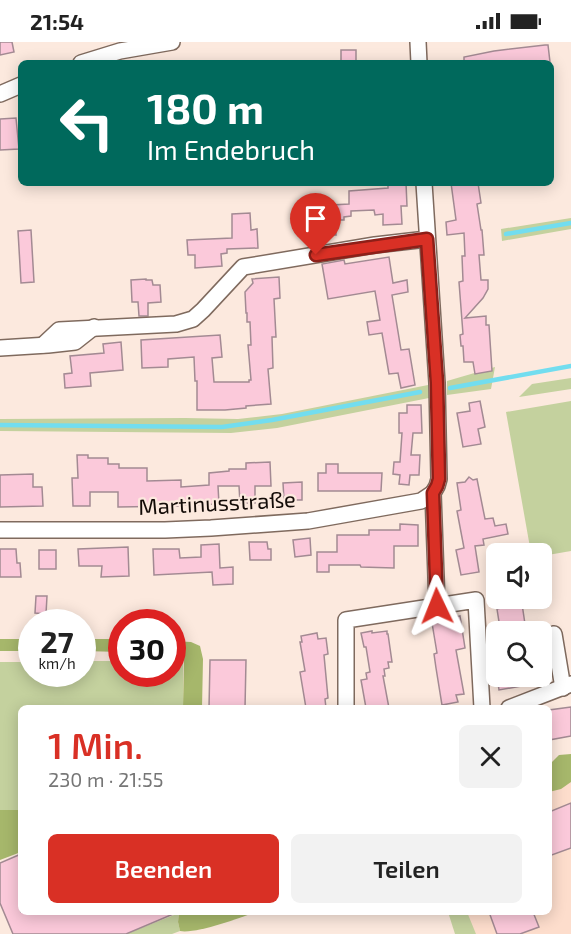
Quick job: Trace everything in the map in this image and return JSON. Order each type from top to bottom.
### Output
[{"type":"street","points":[[91,60],[120,51],[172,42]]},
{"type":"street","points":[[418,42],[419,60]]},
{"type":"street","points":[[0,94],[18,86]]},
{"type":"street","points":[[424,186],[437,383],[439,479],[433,493],[437,606]]},
{"type":"street","points":[[0,348],[43,345],[59,330],[176,324],[192,319],[203,310],[243,267],[375,245],[427,239]]},
{"type":"street","name":"Martinusstraße","points":[[0,530],[165,530],[308,521],[421,501],[433,493]]},
{"type":"street","points":[[346,705],[346,620],[476,600],[482,705]]},
{"type":"street","points":[[516,705],[567,686],[554,634]]},
{"type":"shaded area","points":[[571,772],[571,934],[470,934],[462,915],[552,915],[552,779]]},
{"type":"green space","points":[[571,218],[571,229],[502,241],[501,229]]},
{"type":"green space","points":[[495,367],[491,389],[447,395],[447,381]]},
{"type":"green space","points":[[571,378],[571,389],[519,397],[532,384]]},
{"type":"green space","points":[[428,385],[429,398],[277,428],[231,433],[0,431],[0,419],[238,419],[282,414]]},
{"type":"green space","points":[[571,401],[571,551],[552,554],[552,543],[529,543],[506,412]]},
{"type":"green space","points":[[0,639],[18,639],[18,651],[0,651]]},
{"type":"green space","points":[[96,639],[108,639],[108,652],[96,651]]},
{"type":"green space","points":[[186,642],[191,642],[200,646],[203,659],[202,705],[183,705],[183,687],[186,687]]},
{"type":"green space","points":[[96,661],[108,661],[108,687],[183,687],[183,705],[18,705],[18,810],[0,810],[0,662],[18,662],[18,687],[96,687]]},
{"type":"green space","points":[[571,754],[571,782],[561,789],[552,791],[552,762],[559,755]]},
{"type":"green space","points":[[0,810],[18,810],[18,853],[0,860]]},
{"type":"green space","points":[[179,915],[180,931],[172,934],[126,934]]},
{"type":"green space","points":[[179,915],[246,915],[217,925],[187,931],[180,931]]},
{"type":"green space","points":[[449,915],[468,915],[476,934],[455,934]]},
{"type":"building","points":[[0,42],[12,42],[14,52],[0,55]]},
{"type":"building","points":[[548,45],[550,60],[464,60],[464,57]]},
{"type":"building","points":[[341,50],[356,50],[356,60],[341,60]]},
{"type":"building","points":[[16,118],[18,149],[0,150],[0,119]]},
{"type":"building","points":[[388,186],[406,186],[407,206],[401,206],[402,224],[383,225],[383,214],[375,215],[374,210],[351,211],[351,216],[344,217],[344,220],[335,220],[336,235],[317,235],[315,221],[296,223],[295,207],[349,204],[349,191],[388,188]]},
{"type":"building","points":[[451,186],[478,186],[481,203],[477,204],[484,255],[479,255],[481,280],[488,280],[488,289],[465,318],[486,316],[486,325],[489,325],[492,371],[475,374],[473,362],[464,362],[460,335],[463,334],[459,282],[463,281],[464,233],[447,235],[446,222],[456,220]]},
{"type":"building","points":[[250,213],[251,230],[257,229],[258,248],[227,249],[227,253],[221,254],[222,266],[195,268],[195,255],[188,255],[187,240],[232,238],[232,214]]},
{"type":"building","points":[[31,230],[34,282],[21,283],[18,231]]},
{"type":"building","points":[[389,257],[393,283],[407,280],[408,292],[392,295],[401,350],[409,349],[415,385],[401,388],[398,373],[389,374],[382,333],[369,335],[367,322],[380,320],[375,291],[328,299],[322,264],[344,260],[345,264]]},
{"type":"building","points":[[279,277],[280,298],[274,299],[276,337],[272,337],[273,368],[268,369],[271,404],[225,410],[197,410],[194,357],[168,359],[168,367],[142,368],[141,340],[220,335],[222,357],[212,358],[214,382],[249,382],[251,380],[248,345],[251,345],[250,322],[247,322],[245,292],[253,283],[252,279]]},
{"type":"building","points":[[131,280],[152,280],[153,285],[160,285],[161,302],[148,303],[148,316],[139,316],[138,302],[132,302]]},
{"type":"building","points":[[121,342],[123,370],[90,373],[91,386],[65,388],[64,374],[72,373],[70,356],[104,353],[103,344]]},
{"type":"building","points":[[480,401],[485,427],[478,429],[481,444],[463,447],[457,413],[470,411],[469,403]]},
{"type":"building","points":[[407,405],[421,405],[422,433],[413,433],[411,455],[420,455],[419,475],[410,475],[409,485],[399,484],[400,475],[393,474],[394,462],[400,462],[402,433],[399,433],[399,413],[407,413]]},
{"type":"building","points":[[77,455],[88,455],[88,458],[108,458],[108,464],[119,464],[119,468],[147,468],[147,481],[181,480],[181,487],[209,485],[209,473],[229,471],[229,469],[246,469],[246,463],[270,462],[271,486],[255,486],[255,503],[240,503],[239,486],[218,486],[219,504],[118,507],[118,492],[90,492],[90,506],[73,506],[72,478],[78,478]]},
{"type":"building","points":[[326,464],[338,464],[338,473],[382,473],[381,491],[318,491],[318,473],[326,473]]},
{"type":"building","points":[[33,474],[33,487],[42,487],[43,506],[0,507],[0,475]]},
{"type":"building","points":[[469,477],[473,480],[477,479],[485,519],[493,518],[495,526],[506,524],[508,534],[483,539],[484,545],[475,546],[479,572],[461,575],[456,550],[464,548],[457,511],[461,510],[457,483],[465,482]]},
{"type":"building","points":[[302,482],[302,500],[284,500],[283,483]]},
{"type":"building","points":[[400,524],[418,525],[418,546],[394,546],[394,568],[329,565],[329,572],[317,572],[317,552],[337,552],[337,535],[369,535],[369,530],[400,530]]},
{"type":"building","points":[[310,538],[311,555],[295,557],[293,540]]},
{"type":"building","points":[[249,542],[267,542],[268,549],[271,549],[271,560],[250,560]]},
{"type":"building","points":[[219,544],[220,568],[233,567],[233,584],[213,585],[212,572],[154,575],[153,549],[179,549],[180,558],[201,557],[201,545]]},
{"type":"building","points":[[128,547],[129,576],[101,577],[102,566],[79,566],[78,549]]},
{"type":"building","points":[[0,549],[16,549],[21,577],[0,577]]},
{"type":"building","points":[[39,550],[56,550],[56,569],[39,569]]},
{"type":"building","points":[[36,596],[47,596],[46,609],[35,609]]},
{"type":"building","points":[[497,609],[523,609],[525,621],[499,621]]},
{"type":"building","points":[[445,615],[446,619],[460,616],[465,648],[456,650],[464,694],[456,695],[458,702],[442,705],[431,617]]},
{"type":"building","points":[[387,631],[392,662],[388,662],[389,668],[384,669],[385,676],[383,676],[388,705],[365,705],[361,680],[367,679],[366,673],[370,672],[361,633]]},
{"type":"building","points":[[317,633],[318,639],[326,638],[328,654],[324,655],[328,698],[325,699],[326,705],[306,705],[300,672],[305,671],[301,636]]},
{"type":"building","points":[[210,660],[246,660],[245,705],[209,705]]},
{"type":"building","points":[[499,687],[516,687],[499,690]]},
{"type":"building","points":[[571,707],[571,736],[552,739],[552,710]]},
{"type":"building","points":[[571,803],[571,848],[552,855],[552,811]]},
{"type":"building","points":[[18,855],[18,915],[171,915],[126,934],[13,934],[0,903],[0,863]]},
{"type":"building","points":[[490,915],[534,915],[539,927],[520,934],[497,934]]},
{"type":"waterway","points":[[506,234],[571,223]]},
{"type":"waterway","points":[[450,388],[571,366]]},
{"type":"waterway","points":[[0,425],[222,427],[272,420],[420,392]]},
{"type":"route","points":[[316,255],[427,239],[437,383],[439,479],[433,493],[437,606]]}]
